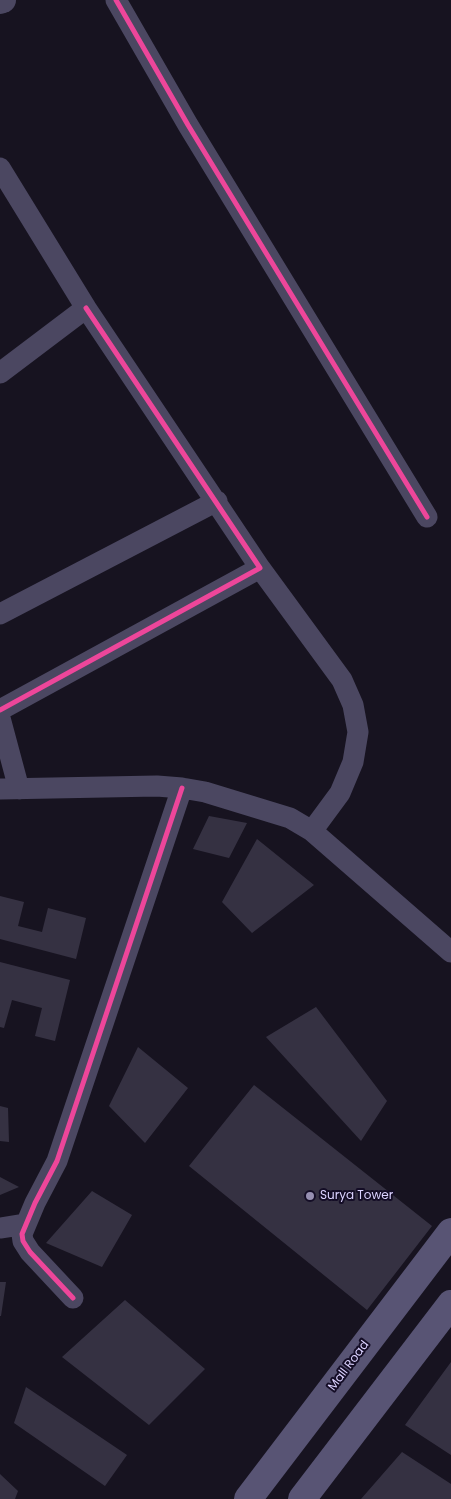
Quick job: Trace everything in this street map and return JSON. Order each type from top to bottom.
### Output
[{"type":"main road","name":"Mall Road","points":[[248,1499],[451,1232]]},
{"type":"main road","points":[[302,1499],[451,1304]]},
{"type":"street","points":[[116,0],[188,125],[427,517]]},
{"type":"street","points":[[0,168],[86,308],[217,501],[260,568],[342,680],[353,705],[358,732],[353,762],[340,793],[312,831]]},
{"type":"street","points":[[0,373],[86,308]]},
{"type":"street","points":[[0,614],[217,501]]},
{"type":"street","points":[[0,710],[260,568]]},
{"type":"street","points":[[0,718],[9,789],[157,786],[182,788],[205,792],[290,818],[312,831],[451,952]]},
{"type":"street","points":[[74,1298],[27,1246],[22,1234],[57,1160],[182,788]]},
{"type":"street","points":[[0,1228],[26,1224]]},
{"type":"building","points":[[209,816],[247,823],[229,858],[193,849]]},
{"type":"building","points":[[257,839],[314,885],[252,933],[222,902]]},
{"type":"building","points":[[0,896],[24,902],[18,926],[42,932],[48,908],[86,918],[76,959],[0,939]]},
{"type":"building","points":[[0,962],[70,980],[55,1041],[35,1036],[42,1008],[12,1000],[4,1028],[0,1027]]},
{"type":"building","points":[[316,1007],[387,1101],[361,1141],[266,1037]]},
{"type":"building","points":[[138,1047],[188,1088],[145,1143],[109,1106]]},
{"type":"building","name":"Surya Tower","points":[[254,1085],[432,1226],[367,1310],[189,1166]]},
{"type":"building","points":[[0,1106],[8,1108],[9,1142],[0,1141]]},
{"type":"building","points":[[0,1177],[19,1187],[0,1195]]},
{"type":"building","points":[[92,1191],[132,1215],[102,1267],[46,1243]]},
{"type":"building","points":[[0,1282],[6,1282],[1,1316],[0,1316]]},
{"type":"building","points":[[125,1300],[205,1369],[149,1425],[62,1357]]},
{"type":"building","points":[[451,1362],[451,1455],[405,1425]]},
{"type":"building","points":[[26,1387],[127,1455],[105,1486],[14,1423]]},
{"type":"building","points":[[402,1452],[451,1484],[451,1499],[361,1499]]},
{"type":"building","points":[[0,1474],[18,1491],[15,1499],[0,1499]]},
{"type":"cycle path","points":[[116,0],[188,125],[427,517]]},
{"type":"cycle path","points":[[0,710],[260,568],[86,308]]},
{"type":"cycle path","points":[[73,1298],[30,1252],[23,1241],[22,1234],[35,1203],[57,1161],[182,788]]},
{"type":"place","name":"Surya Tower","points":[[310,1196]]}]
